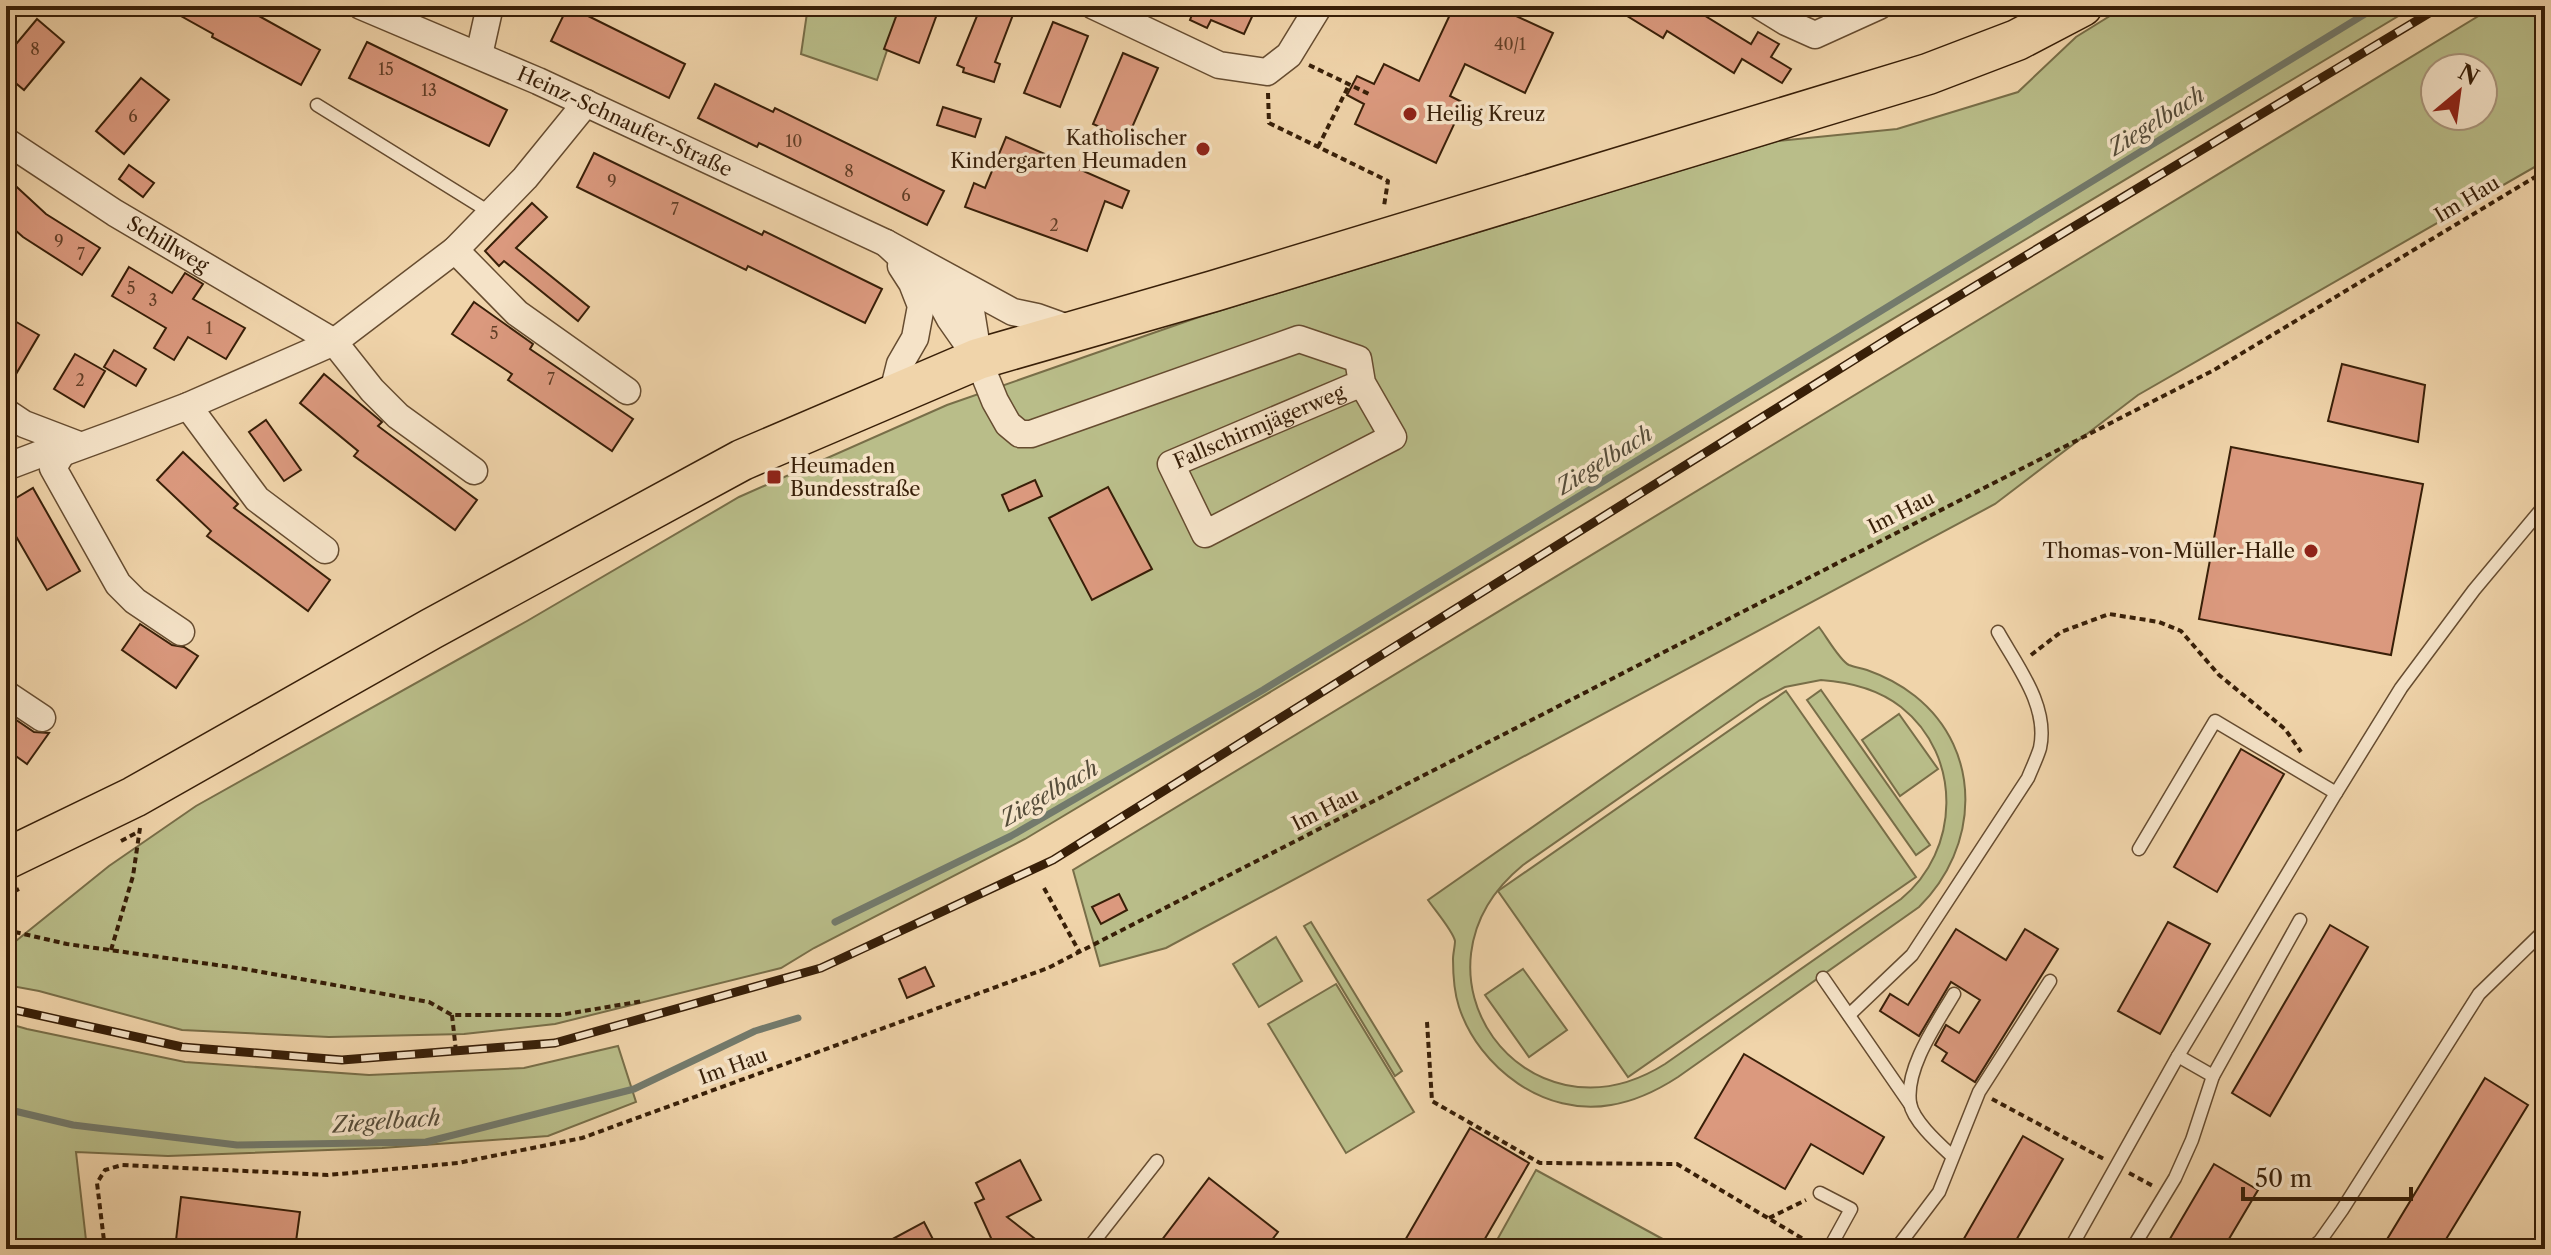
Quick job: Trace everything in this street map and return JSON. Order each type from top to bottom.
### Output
[{"type":"main road","points":[[6,859],[134,797],[431,629],[742,460],[978,359],[1928,74],[2017,40],[2082,6]]},
{"type":"street","name":"Heinz-Schnaufer-Straße","points":[[361,6],[586,103],[886,243],[1013,312],[1076,331]]},
{"type":"street","points":[[479,55],[490,6]]},
{"type":"street","points":[[1094,6],[1219,65],[1267,72],[1289,55],[1319,6]]},
{"type":"street","points":[[1760,6],[1815,35],[1879,6]]},
{"type":"street","points":[[6,467],[51,450],[72,450],[188,406],[334,342],[455,250],[525,178],[586,103]]},
{"type":"street","name":"Schillweg","points":[[6,141],[115,213],[334,342]]},
{"type":"street","name":"Heinz-Schnaufer-Straße","points":[[886,243],[932,286],[978,359]]},
{"type":"street","points":[[886,243],[912,283],[921,306],[915,338],[900,364],[892,396]]},
{"type":"street","points":[[455,250],[517,313],[627,391]]},
{"type":"street","name":"Heinz-Schnaufer-Straße","points":[[949,276],[971,311],[978,359]]},
{"type":"street","name":"Fallschirmjägerweg","points":[[978,359],[995,401],[1008,424],[1020,434],[1031,434],[1299,339],[1358,359],[1362,383],[1393,437],[1205,534],[1171,464],[1362,383]]},
{"type":"street","points":[[334,342],[372,390],[398,416],[474,471]]},
{"type":"street","points":[[188,406],[257,499],[325,550]]},
{"type":"street","points":[[6,412],[72,450]]},
{"type":"street","points":[[72,450],[53,468],[118,584],[135,601],[181,632]]},
{"type":"street","points":[[6,694],[42,718]]},
{"type":"lane","points":[[317,105],[491,213]]},
{"type":"lane","points":[[2070,1249],[2178,1056],[2401,688],[2474,590],[2545,505]]},
{"type":"lane","points":[[1849,1015],[1912,955],[2028,778],[2040,748],[2041,723],[2035,698],[1998,632]]},
{"type":"lane","points":[[2139,849],[2215,721],[2336,793]]},
{"type":"lane","points":[[2132,1249],[2166,1193],[2192,1140],[2213,1076],[2300,920]]},
{"type":"lane","points":[[2310,1249],[2320,1241],[2342,1210],[2479,994],[2545,930]]},
{"type":"lane","points":[[1823,978],[1929,1135],[1952,1156]]},
{"type":"lane","points":[[1896,1249],[1939,1192],[1979,1092],[2050,981]]},
{"type":"lane","points":[[1910,1104],[1914,1073],[1924,1045],[1954,994]]},
{"type":"lane","points":[[2178,1056],[2213,1076]]},
{"type":"lane","points":[[1088,1249],[1157,1161]]},
{"type":"lane","points":[[1820,1193],[1851,1209],[1829,1249]]},
{"type":"path","points":[[1289,55],[1369,94]]},
{"type":"path","points":[[1318,147],[1349,84]]},
{"type":"path","points":[[1269,123],[1388,181],[1380,240]]},
{"type":"path","name":"Im Hau","points":[[105,1249],[97,1183],[105,1170],[122,1165],[328,1175],[458,1163],[582,1138],[1048,968],[2214,370],[2545,171]]},
{"type":"path","points":[[2016,665],[2061,632],[2109,614],[2159,622],[2181,631],[2219,675],[2285,729],[2318,782]]},
{"type":"path","points":[[111,950],[133,876],[140,831]]},
{"type":"path","points":[[1044,888],[1080,953]]},
{"type":"path","points":[[6,937],[15,932],[67,944],[245,969],[429,1002],[452,1015],[560,1015],[643,1001]]},
{"type":"path","points":[[452,1015],[456,1051]]},
{"type":"path","points":[[1427,1022],[1432,1101],[1540,1163],[1677,1164],[1820,1249]]},
{"type":"path","points":[[1979,1092],[2166,1193]]},
{"type":"path","points":[[1769,1218],[1820,1193]]},
{"type":"green space","points":[[808,6],[902,6],[877,80],[801,54]]},
{"type":"green space","points":[[2126,6],[2415,6],[1025,839],[781,968],[555,1024],[464,1034],[329,1037],[182,1030],[6,985],[6,949],[109,866],[196,806],[527,621],[739,497],[947,405],[1199,317],[1777,141],[1897,129],[2018,92],[2076,37]]},
{"type":"green space","points":[[2495,6],[2545,6],[2545,161],[2138,395],[1995,504],[1166,948],[1100,966],[1073,870],[2419,52],[2419,132],[2499,132],[2499,52],[2419,52]]},
{"type":"green space","points":[[1819,627],[1845,663],[1898,684],[1937,718],[1953,744],[1962,771],[1965,800],[1962,829],[1953,857],[1939,883],[1919,907],[1678,1077],[1646,1094],[1620,1103],[1586,1107],[1562,1103],[1539,1095],[1498,1068],[1482,1050],[1459,1007],[1454,978],[1454,937],[1428,900]],"holes":[[[1821,680],[1853,685],[1883,695],[1901,707],[1921,727],[1935,751],[1944,777],[1946,803],[1943,830],[1935,856],[1920,879],[1901,899],[1665,1064],[1613,1085],[1566,1085],[1525,1068],[1493,1037],[1474,998],[1471,953],[1486,908],[1523,865],[1760,700],[1785,687]]]},
{"type":"green space","points":[[1821,690],[1930,845],[1916,855],[1807,700]]},
{"type":"green space","points":[[1786,691],[1916,877],[1628,1077],[1498,891]]},
{"type":"green space","points":[[1899,714],[1938,769],[1900,796],[1862,740]]},
{"type":"green space","points":[[1311,922],[1402,1071],[1395,1076],[1304,926]]},
{"type":"green space","points":[[1276,937],[1302,981],[1259,1007],[1233,964]]},
{"type":"green space","points":[[1523,969],[1567,1030],[1529,1057],[1485,995]]},
{"type":"green space","points":[[1336,984],[1414,1112],[1346,1153],[1268,1024]]},
{"type":"green space","points":[[6,1023],[185,1062],[369,1075],[524,1068],[618,1046],[636,1102],[548,1136],[382,1148],[168,1156],[76,1152],[87,1249],[6,1249]]},
{"type":"green space","points":[[1536,1170],[1681,1249],[1492,1249]]},
{"type":"building","points":[[163,6],[241,6],[320,50],[301,85],[212,37],[213,34]]},
{"type":"building","points":[[568,6],[685,64],[669,98],[551,41]]},
{"type":"building","points":[[900,6],[940,6],[919,63],[884,49]]},
{"type":"building","points":[[981,6],[998,6],[1014,12],[995,62],[1000,64],[994,82],[963,72],[964,68],[957,65]]},
{"type":"building","points":[[1180,6],[1257,6],[1244,34],[1211,20],[1207,28],[1190,20],[1193,12]]},
{"type":"building","points":[[1454,6],[1503,6],[1517,13],[1516,16],[1553,33],[1525,93],[1465,64],[1450,96],[1464,103],[1436,163],[1355,124],[1364,104],[1347,95],[1357,76],[1374,84],[1384,64],[1419,81]]},
{"type":"building","points":[[1611,6],[1689,6],[1751,44],[1758,32],[1779,44],[1771,57],[1791,69],[1782,83],[1742,59],[1734,73],[1667,31],[1663,38]]},
{"type":"building","points":[[37,19],[64,42],[24,90],[6,75],[6,56]]},
{"type":"building","points":[[1053,22],[1088,36],[1060,107],[1024,93]]},
{"type":"building","points":[[367,42],[507,110],[489,146],[349,78]]},
{"type":"building","points":[[1123,53],[1158,68],[1127,139],[1093,124]]},
{"type":"building","points":[[141,78],[169,100],[124,154],[96,131]]},
{"type":"building","points":[[715,84],[773,112],[775,108],[944,191],[927,225],[759,143],[757,147],[698,118]]},
{"type":"building","points":[[943,107],[981,119],[975,137],[937,125]]},
{"type":"building","points":[[1006,137],[1129,191],[1122,208],[1105,201],[1087,251],[965,207],[974,183],[985,188]]},
{"type":"building","points":[[594,153],[762,235],[764,231],[882,289],[865,323],[748,266],[746,270],[577,187]]},
{"type":"building","points":[[129,165],[154,183],[143,197],[119,179]]},
{"type":"building","points":[[6,177],[46,214],[100,248],[82,275],[23,237],[6,222]]},
{"type":"building","points":[[532,203],[547,217],[516,248],[589,307],[578,321],[504,261],[499,266],[485,251]]},
{"type":"building","points":[[129,267],[172,293],[185,273],[203,284],[193,299],[245,328],[226,359],[188,337],[174,360],[154,348],[166,328],[112,296]]},
{"type":"building","points":[[474,302],[533,344],[530,349],[633,419],[612,451],[508,380],[512,374],[452,334]]},
{"type":"building","points":[[6,316],[39,335],[6,391]]},
{"type":"building","points":[[114,350],[146,369],[136,386],[104,367]]},
{"type":"building","points":[[75,354],[105,371],[84,407],[54,389]]},
{"type":"building","points":[[2342,364],[2425,385],[2418,442],[2328,421]]},
{"type":"building","points":[[324,374],[382,422],[378,426],[477,500],[455,530],[354,456],[358,451],[300,403]]},
{"type":"building","points":[[266,420],[301,470],[284,481],[249,432]]},
{"type":"building","name":"Thomas-von-Müller-Halle","points":[[2231,447],[2423,484],[2391,655],[2199,619]]},
{"type":"building","points":[[183,452],[238,504],[234,508],[330,580],[308,611],[207,536],[211,531],[157,480]]},
{"type":"building","points":[[1035,480],[1042,496],[1009,511],[1002,495]]},
{"type":"building","points":[[1108,487],[1152,569],[1092,600],[1049,518]]},
{"type":"building","points":[[33,488],[80,571],[47,590],[6,519],[6,504]]},
{"type":"building","points":[[140,624],[172,645],[184,647],[198,656],[176,688],[122,650]]},
{"type":"building","points":[[6,713],[34,732],[49,733],[27,764],[6,749]]},
{"type":"building","points":[[2241,749],[2284,774],[2217,892],[2174,867]]},
{"type":"building","points":[[1119,894],[1127,910],[1101,924],[1092,907]]},
{"type":"building","points":[[2168,922],[2210,944],[2160,1034],[2118,1011]]},
{"type":"building","points":[[2330,925],[2368,947],[2270,1116],[2232,1093]]},
{"type":"building","points":[[1956,929],[2006,960],[2025,929],[2058,949],[1975,1082],[1942,1061],[1947,1053],[1935,1045],[1946,1025],[1959,1033],[1980,1000],[1951,982],[1919,1036],[1880,1011],[1890,994],[1908,1005]]},
{"type":"building","points":[[925,967],[934,986],[907,998],[899,979]]},
{"type":"building","points":[[1744,1054],[1884,1137],[1863,1174],[1811,1144],[1785,1189],[1695,1138]]},
{"type":"building","points":[[2485,1078],[2528,1105],[2440,1249],[2400,1249],[2386,1241]]},
{"type":"building","points":[[1470,1128],[1529,1163],[1479,1249],[1400,1249]]},
{"type":"building","points":[[2023,1136],[2063,1159],[2011,1249],[1958,1249]]},
{"type":"building","points":[[1020,1160],[1041,1200],[1007,1217],[1048,1249],[996,1249],[975,1203],[984,1199],[976,1183]]},
{"type":"building","points":[[2214,1164],[2258,1190],[2223,1249],[2164,1249]]},
{"type":"building","points":[[1209,1178],[1278,1232],[1265,1249],[1155,1249]]},
{"type":"building","points":[[181,1197],[300,1212],[295,1249],[175,1249]]},
{"type":"building","points":[[924,1222],[938,1249],[874,1249]]},
{"type":"waterway","name":"Ziegelbach","points":[[835,922],[1011,836],[1263,690],[2378,6]]},
{"type":"waterway","name":"Ziegelbach","points":[[6,1109],[73,1125],[237,1145],[426,1142],[634,1089],[755,1031],[798,1018]]},
{"type":"railway","points":[[6,1008],[182,1047],[342,1060],[555,1043],[821,968],[1053,860],[1902,330],[2441,6]]},
{"type":"place","name":"Heilig Kreuz","points":[[1410,114]]},
{"type":"place","name":"Katholischer Kindergarten Heumaden","points":[[1203,149]]},
{"type":"place","name":"Heumaden Bundesstraße","points":[[774,477]]},
{"type":"place","name":"Thomas-von-Müller-Halle","points":[[2311,551]]}]
